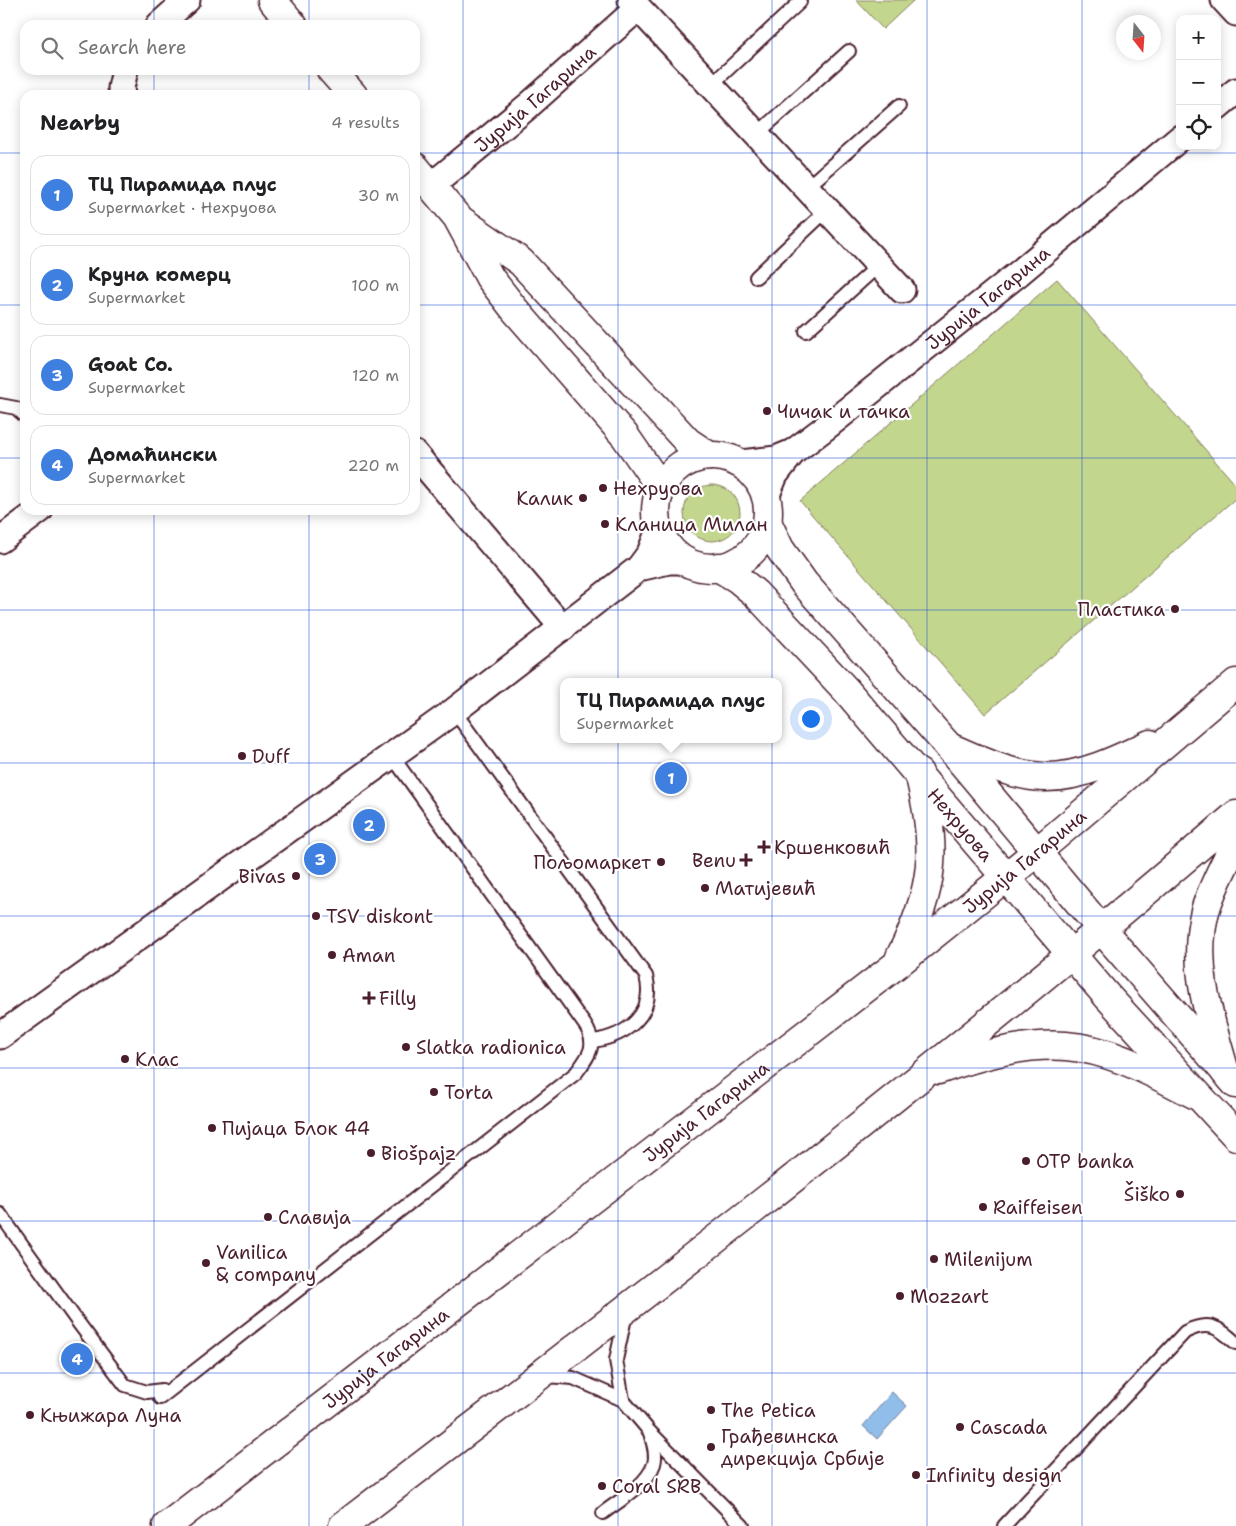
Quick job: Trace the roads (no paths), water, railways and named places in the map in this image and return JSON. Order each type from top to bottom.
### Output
[{"type":"main road","points":[[272,0],[289,20]]},
{"type":"main road","points":[[335,75],[349,90]]},
{"type":"main road","points":[[423,177],[456,217],[490,278],[515,310],[625,436],[661,488]]},
{"type":"main road","points":[[456,217],[521,262],[688,442],[709,456]]},
{"type":"main road","points":[[767,509],[761,538],[750,553],[735,562],[718,567],[702,566],[686,561],[670,548],[659,530],[656,504],[661,488],[681,465],[699,457],[709,456],[730,459],[741,463],[757,478],[767,509],[780,550],[804,584],[949,747],[1038,851],[1102,930],[1230,1078]]},
{"type":"main road","name":"Нехруова","points":[[718,567],[738,579],[756,594],[846,690],[1070,954],[1236,1136]]},
{"type":"main road","name":"Јурија Гагарина","points":[[167,1526],[896,965],[1038,851],[1236,683]]},
{"type":"main road","points":[[949,747],[989,765],[1016,772],[1045,777],[1065,775],[1114,760],[1149,744],[1199,715]]},
{"type":"main road","points":[[896,965],[921,913],[929,878],[930,836],[925,796],[919,774]]},
{"type":"main road","points":[[343,1526],[627,1310],[922,1076],[1070,954],[1102,930],[1236,815]]},
{"type":"main road","points":[[1230,1078],[1212,1025],[1199,957],[1201,932],[1206,909],[1236,841]]},
{"type":"main road","points":[[922,1076],[967,1060],[1009,1050],[1067,1046],[1115,1058],[1151,1072],[1198,1096]]},
{"type":"street","points":[[165,20],[187,0]]},
{"type":"street","points":[[1224,0],[1236,13]]},
{"type":"street","name":"Јурија Гагарина","points":[[423,177],[528,106],[634,4],[902,290]]},
{"type":"street","points":[[121,90],[124,75]]},
{"type":"street","points":[[1219,105],[1236,91]]},
{"type":"street","name":"Јурија Гагарина","points":[[767,509],[775,475],[792,452],[891,377],[1176,141]]},
{"type":"street","name":"Јурија Гагарина","points":[[741,463],[767,461],[792,452]]},
{"type":"street","points":[[420,460],[564,628]]},
{"type":"street","points":[[0,540],[33,515]]},
{"type":"street","points":[[0,1036],[392,756],[564,628],[639,568],[650,553],[659,530]]},
{"type":"street","points":[[639,568],[669,561],[686,561]]},
{"type":"lane","points":[[711,86],[800,2]]},
{"type":"lane","points":[[757,134],[849,51]]},
{"type":"lane","points":[[806,188],[899,106]]},
{"type":"lane","points":[[756,277],[827,210]]},
{"type":"lane","points":[[806,331],[879,265]]},
{"type":"lane","points":[[0,405],[16,408],[20,412]]},
{"type":"lane","points":[[454,711],[646,976],[649,986],[648,998],[638,1019],[617,1036],[593,1041]]},
{"type":"lane","points":[[0,1214],[76,1321],[125,1385],[142,1391],[162,1390],[160,1398],[576,1073],[591,1052],[593,1041],[585,1025],[392,756]]},
{"type":"lane","points":[[623,1400],[616,1360],[627,1310]]},
{"type":"lane","points":[[1004,1526],[1185,1332],[1196,1326],[1218,1328],[1236,1343]]},
{"type":"lane","points":[[540,1376],[574,1378],[623,1400],[650,1432],[743,1526]]},
{"type":"lane","points":[[603,1513],[639,1485],[654,1465],[655,1451],[650,1432]]},
{"type":"water","points":[[892,1392],[907,1406],[877,1439],[863,1426]]},
{"type":"place","name":"Чичак и тачка","points":[[767,411]]},
{"type":"place","name":"Нехруова","points":[[603,488]]},
{"type":"place","name":"Калик","points":[[583,498]]},
{"type":"place","name":"Кланица Милан","points":[[605,524]]},
{"type":"place","name":"Пластика","points":[[1175,609]]},
{"type":"place","name":"Duff","points":[[242,756]]},
{"type":"place","name":"ТЦ Пирамида плус","points":[[671,778]]},
{"type":"place","name":"Круна комерц","points":[[369,825]]},
{"type":"place","name":"Кршенковић","points":[[764,847]]},
{"type":"place","name":"Goat Co.","points":[[320,859]]},
{"type":"place","name":"Benu","points":[[746,860]]},
{"type":"place","name":"Пољомаркет","points":[[661,862]]},
{"type":"place","name":"Bivas","points":[[296,876]]},
{"type":"place","name":"Матијевић","points":[[705,888]]},
{"type":"place","name":"TSV diskont","points":[[316,916]]},
{"type":"place","name":"Aman","points":[[332,955]]},
{"type":"place","name":"Filly","points":[[369,998]]},
{"type":"place","name":"Slatka radionica","points":[[406,1047]]},
{"type":"place","name":"Клас","points":[[125,1059]]},
{"type":"place","name":"Torta","points":[[434,1092]]},
{"type":"place","name":"Пијаца Блок 44","points":[[212,1128]]},
{"type":"place","name":"Biošpajz","points":[[371,1153]]},
{"type":"place","name":"OTP banka","points":[[1026,1161]]},
{"type":"place","name":"Šiško","points":[[1180,1194]]},
{"type":"place","name":"Raiffeisen","points":[[983,1207]]},
{"type":"place","name":"Славија","points":[[268,1217]]},
{"type":"place","name":"Milenijum","points":[[934,1259]]},
{"type":"place","name":"Vanilica & company","points":[[206,1263]]},
{"type":"place","name":"Mozzart","points":[[900,1296]]},
{"type":"place","name":"Домаћински","points":[[77,1359]]},
{"type":"place","name":"The Petica","points":[[711,1410]]},
{"type":"place","name":"Књижара Луна","points":[[30,1415]]},
{"type":"place","name":"Cascada","points":[[960,1427]]},
{"type":"place","name":"Грађевинска дирекција Србије","points":[[711,1447]]},
{"type":"place","name":"Infinity design","points":[[916,1475]]},
{"type":"place","name":"Coral SRB","points":[[602,1486]]}]
